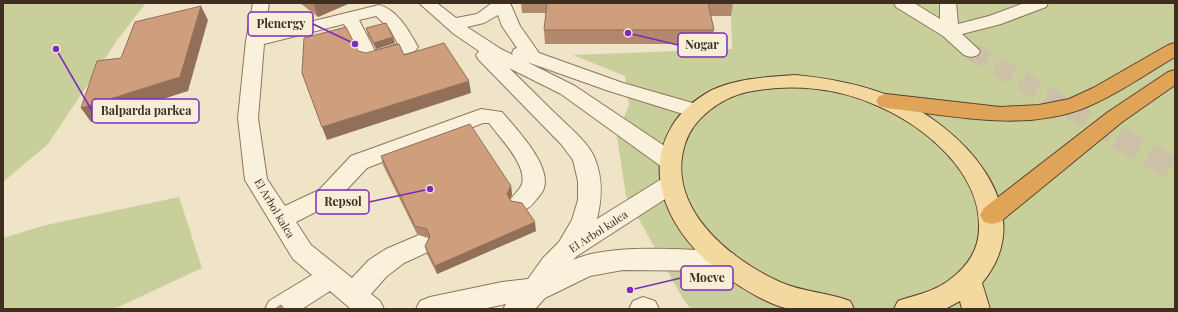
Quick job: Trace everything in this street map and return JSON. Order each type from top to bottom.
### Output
[{"type":"highway","points":[[886,102],[1000,114],[1039,112],[1075,104],[1100,92],[1175,49]]},
{"type":"highway","points":[[992,215],[1115,117],[1175,76]]},
{"type":"main road","points":[[840,309],[791,302],[752,280],[725,262],[704,243],[688,223],[678,203],[670,172],[674,142],[683,125],[696,111],[719,95],[748,85],[781,81],[815,82],[851,89],[886,102],[917,117],[944,137],[967,161],[983,187],[992,215],[991,238],[984,260],[968,280],[942,298],[908,309]]},
{"type":"main road","points":[[968,280],[976,309]]},
{"type":"street","name":"El Arbol kalea","points":[[261,3],[255,41],[248,118],[256,180],[302,252],[362,302]]},
{"type":"street","points":[[460,26],[486,17],[494,12],[502,3],[511,26],[533,58]]},
{"type":"street","points":[[902,3],[949,32],[971,51]]},
{"type":"street","points":[[948,3],[949,32]]},
{"type":"street","points":[[949,32],[995,20],[1040,3]]},
{"type":"street","points":[[431,7],[460,26],[494,53],[568,90],[670,172]]},
{"type":"street","points":[[255,41],[349,17],[379,10],[397,26],[410,47],[369,58],[349,17]]},
{"type":"street","points":[[486,17],[511,26]]},
{"type":"street","points":[[460,26],[533,58],[616,87],[696,111]]},
{"type":"street","points":[[460,26],[569,139],[584,158],[589,181],[590,200],[584,222],[568,249]]},
{"type":"street","points":[[281,219],[327,196],[358,162],[481,116],[495,116],[521,150],[533,170],[533,187],[521,202]]},
{"type":"street","name":"El Arbol kalea","points":[[517,309],[536,290],[552,265],[568,249],[670,172]]},
{"type":"street","points":[[362,302],[378,268],[395,256],[419,245]]},
{"type":"street","name":"El Arbol kalea","points":[[430,309],[502,293],[536,290],[586,266],[623,260],[725,262]]},
{"type":"street","points":[[279,309],[331,277]]},
{"type":"green space","points":[[3,3],[146,3],[118,39],[48,144],[3,182]]},
{"type":"green space","points":[[725,3],[1175,3],[1175,309],[691,309],[683,299],[626,196],[617,137],[629,104],[625,76],[573,55],[732,49],[731,16]]},
{"type":"green space","points":[[179,197],[202,268],[114,309],[3,309],[3,238],[46,225]]},
{"type":"building","points":[[547,3],[708,3],[714,30],[544,30]]},
{"type":"building","points":[[201,6],[180,77],[81,108],[97,61],[121,58],[135,22]]},
{"type":"building","points":[[386,23],[393,37],[374,43],[366,28]]},
{"type":"building","points":[[346,27],[358,51],[366,53],[399,44],[404,55],[444,43],[469,81],[322,127],[302,73],[304,38]]},
{"type":"building","points":[[470,124],[511,186],[507,194],[511,201],[522,203],[535,222],[435,266],[425,246],[430,237],[427,229],[415,226],[381,156]]},
{"type":"building","points":[[281,305],[284,309],[275,309]]},
{"type":"tunnel","points":[[971,51],[1119,138]]},
{"type":"tunnel","points":[[1118,137],[1175,170]]},
{"type":"place","name":"Nogar","points":[[628,33]]},
{"type":"place","name":"Plenergy","points":[[355,44]]},
{"type":"place","name":"Balparda parkea","points":[[56,49]]},
{"type":"place","name":"Repsol","points":[[430,189]]},
{"type":"place","name":"Moeve","points":[[630,290]]}]
